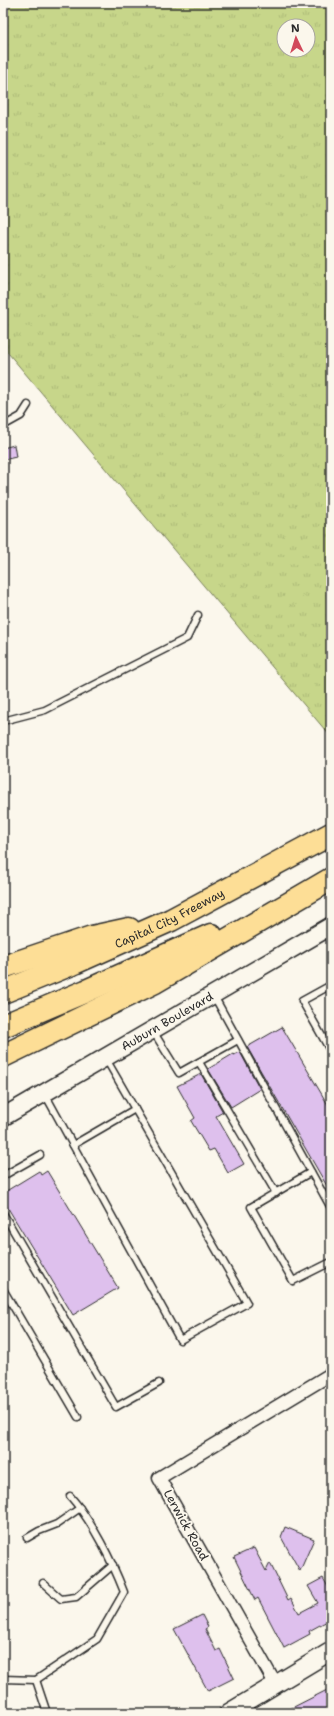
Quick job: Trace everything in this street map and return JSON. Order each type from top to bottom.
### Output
[{"type":"highway","name":"Capital City Freeway","points":[[3,992],[72,964],[171,920],[331,834]]},
{"type":"highway","points":[[3,1026],[86,991],[217,932],[331,875]]},
{"type":"highway","points":[[3,1056],[155,982],[331,879]]},
{"type":"highway","points":[[3,967],[92,937],[171,920]]},
{"type":"main road","name":"Auburn Boulevard","points":[[3,1117],[214,994],[330,929]]},
{"type":"main road","points":[[228,1713],[331,1651]]},
{"type":"street","name":"Lerwick Road","points":[[276,1685],[159,1478],[331,1374]]},
{"type":"lane","points":[[3,426],[21,416],[28,405]]},
{"type":"lane","points":[[3,721],[45,710],[187,638],[198,614]]},
{"type":"lane","points":[[331,985],[302,1000],[331,1052]]},
{"type":"lane","points":[[214,994],[331,1208]]},
{"type":"lane","points":[[152,1030],[179,1073],[238,1040]]},
{"type":"lane","points":[[45,1093],[180,1340],[247,1303],[105,1057]]},
{"type":"lane","points":[[199,1062],[276,1193]]},
{"type":"lane","points":[[73,1145],[135,1109]]},
{"type":"lane","points":[[3,1176],[40,1155]]},
{"type":"lane","points":[[311,1172],[251,1207],[293,1281],[331,1262]]},
{"type":"lane","points":[[3,1213],[116,1407],[159,1383]]},
{"type":"lane","points":[[3,1289],[78,1417]]},
{"type":"lane","points":[[3,1679],[36,1680],[97,1639],[124,1592],[114,1565],[80,1508],[70,1496]]},
{"type":"lane","points":[[27,1538],[56,1524],[80,1508]]},
{"type":"lane","points":[[43,1583],[61,1599],[76,1597],[114,1565]]},
{"type":"lane","points":[[36,1680],[47,1713]]},
{"type":"green space","points":[[3,3],[331,3],[331,737],[3,347]]},
{"type":"building","points":[[14,445],[16,457],[3,460],[3,448]]},
{"type":"building","points":[[282,1027],[331,1110],[331,1193],[247,1047]]},
{"type":"building","points":[[240,1052],[260,1089],[231,1107],[208,1069],[233,1054],[234,1055]]},
{"type":"building","points":[[201,1074],[223,1112],[216,1116],[244,1164],[228,1173],[214,1149],[209,1151],[191,1121],[195,1118],[177,1086]]},
{"type":"building","points":[[39,1171],[41,1175],[47,1171],[118,1288],[73,1315],[3,1200],[3,1193]]},
{"type":"building","points":[[285,1527],[314,1539],[300,1571],[281,1537]]},
{"type":"building","points":[[254,1548],[266,1571],[270,1563],[288,1600],[291,1598],[299,1613],[318,1603],[308,1586],[323,1578],[331,1592],[331,1619],[309,1631],[310,1634],[284,1648],[258,1598],[255,1600],[234,1557]]},
{"type":"building","points":[[202,1615],[208,1627],[205,1629],[216,1651],[220,1649],[234,1678],[208,1691],[174,1629]]},
{"type":"building","points":[[331,1688],[331,1713],[282,1713]]}]
